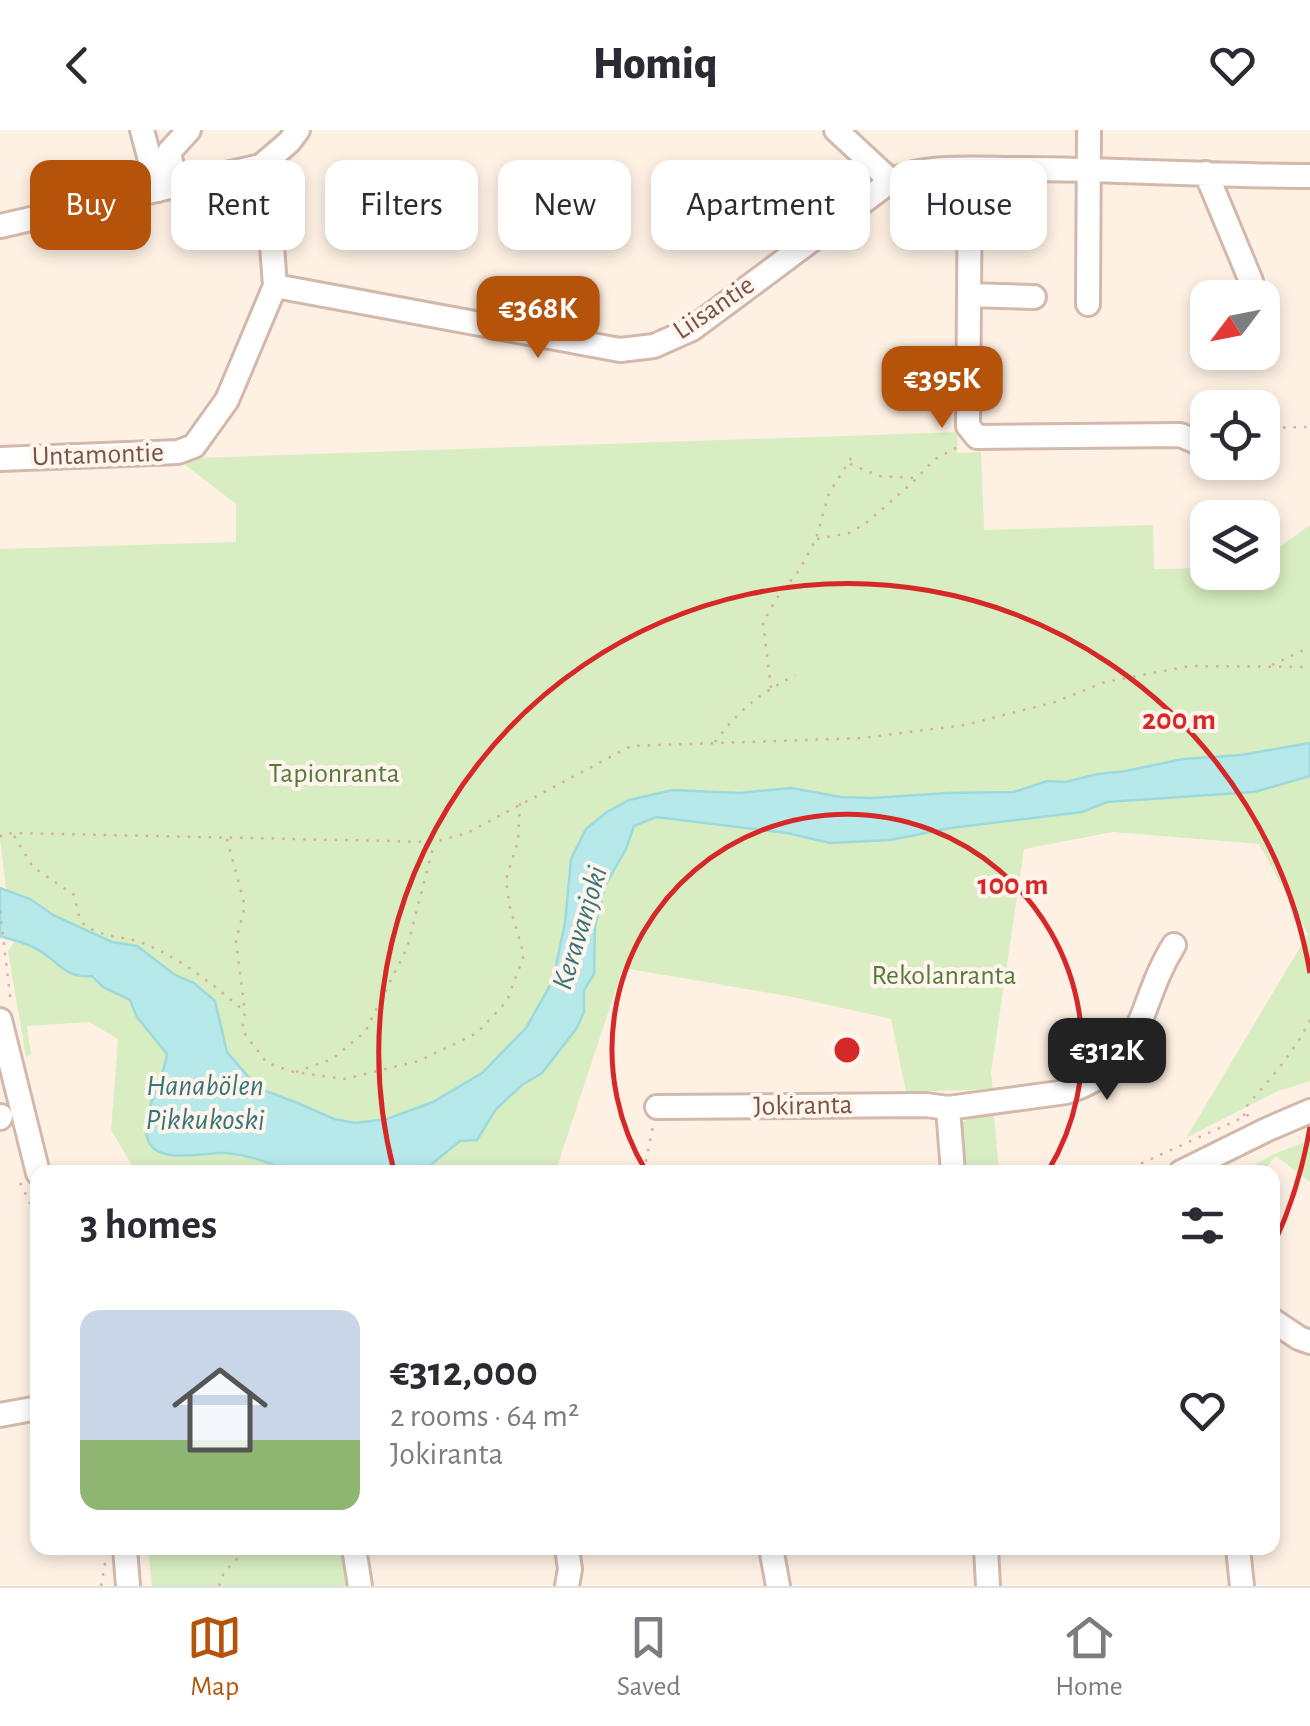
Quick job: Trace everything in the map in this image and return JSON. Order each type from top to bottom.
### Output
[{"type":"street","points":[[142,130],[167,188]]},
{"type":"street","points":[[167,188],[168,152],[190,130]]},
{"type":"street","points":[[268,160],[298,130]]},
{"type":"street","points":[[836,130],[890,181]]},
{"type":"street","points":[[1088,304],[1089,130]]},
{"type":"street","points":[[1047,169],[1310,176]]},
{"type":"street","points":[[1206,173],[1251,280]]},
{"type":"street","name":"Liisantie","points":[[275,286],[620,350],[654,346],[692,329],[890,181]]},
{"type":"street","points":[[0,226],[171,187]]},
{"type":"street","points":[[272,250],[275,286]]},
{"type":"street","points":[[969,250],[968,426],[977,438],[1180,435],[1190,439]]},
{"type":"street","name":"Untamontie","points":[[0,459],[178,452],[194,446],[228,400],[275,286]]},
{"type":"street","points":[[969,295],[1034,297]]},
{"type":"street","name":"Jokiranta","points":[[658,1107],[948,1108],[1083,1087],[1115,1066],[1127,1051],[1161,966],[1174,945]]},
{"type":"street","points":[[0,1020],[36,1165]]},
{"type":"street","points":[[948,1108],[953,1165]]},
{"type":"street","points":[[1195,1165],[1310,1111]]},
{"type":"street","points":[[1280,1325],[1310,1342]]},
{"type":"street","points":[[0,1415],[30,1409]]},
{"type":"street","points":[[126,1555],[128,1586]]},
{"type":"street","points":[[355,1555],[360,1586]]},
{"type":"street","points":[[567,1555],[567,1586]]},
{"type":"street","points":[[772,1555],[778,1586]]},
{"type":"street","points":[[986,1555],[988,1586]]},
{"type":"street","points":[[1239,1555],[1242,1586]]},
{"type":"path","points":[[1280,428],[1310,427]]},
{"type":"path","points":[[816,539],[849,533],[866,522],[935,459],[957,448],[973,433]]},
{"type":"path","points":[[771,688],[763,622],[800,569],[816,539],[829,493],[853,455]]},
{"type":"path","points":[[848,463],[879,476],[916,478]]},
{"type":"path","points":[[1271,665],[1310,647]]},
{"type":"path","points":[[0,837],[12,834],[435,842],[467,833],[631,746],[862,738],[965,725],[1055,702],[1105,682],[1190,666],[1310,667]]},
{"type":"path","points":[[714,743],[732,719],[760,694],[795,675]]},
{"type":"path","points":[[227,837],[245,906],[236,940],[245,1012],[242,1030],[267,1063],[294,1072],[344,1078],[420,1061],[477,1033],[507,1001],[524,955],[506,880],[518,841],[520,804]]},
{"type":"path","points":[[12,834],[34,867],[74,896],[84,925],[144,942],[204,976],[245,1012]]},
{"type":"path","points":[[294,1072],[332,1058],[365,1032],[407,948],[435,842]]},
{"type":"path","points":[[0,911],[3,946]]},
{"type":"path","points":[[1244,1117],[1245,1108],[1281,1065],[1310,1020]]},
{"type":"path","points":[[646,1165],[658,1107]]},
{"type":"path","points":[[1138,1165],[1260,1110]]},
{"type":"path","points":[[101,1586],[104,1555]]},
{"type":"path","points":[[220,1586],[224,1572],[241,1555]]},
{"type":"green space","name":"Tapionranta","points":[[958,432],[957,453],[981,452],[984,530],[1153,525],[1154,569],[1190,568],[1190,590],[1280,590],[1280,547],[1310,525],[1310,743],[1241,755],[1183,759],[1065,782],[1047,781],[1014,792],[896,798],[841,797],[791,788],[629,800],[569,892],[553,980],[526,1028],[482,1073],[433,1102],[387,1119],[355,1123],[334,1119],[258,1088],[227,1052],[215,1001],[194,983],[175,975],[137,947],[112,942],[6,889],[0,839],[0,549],[236,542],[236,504],[185,465],[196,458]]},
{"type":"green space","name":"Rekolanranta","points":[[1310,776],[1310,1081],[1276,1092],[1186,1138],[1308,934],[1259,844],[1113,832],[1024,849],[991,1073],[993,1089],[906,1092],[891,1019],[793,997],[623,968],[558,1165],[431,1165],[460,1141],[478,1140],[496,1109],[542,1073],[584,1012],[584,990],[594,974],[595,926],[605,886],[634,827],[656,817],[787,833],[830,843],[890,840],[951,828],[1082,812],[1107,802],[1254,792]]},
{"type":"green space","points":[[15,941],[36,949],[70,973],[92,976],[103,987],[130,999],[138,1017],[167,1054],[146,1121],[149,1142],[156,1150],[178,1156],[235,1154],[272,1165],[132,1165],[111,1130],[118,1039],[89,1022],[27,1026],[31,1054],[26,1057],[8,951]]},
{"type":"green space","points":[[994,1115],[998,1165],[960,1165],[958,1131],[967,1118]]},
{"type":"green space","points":[[1310,1140],[1310,1182],[1276,1156],[1268,1165],[1254,1165]]},
{"type":"green space","points":[[149,1555],[345,1555],[351,1586],[152,1586]]},
{"type":"water","points":[[1310,743],[1310,776],[1254,792],[1107,802],[1082,812],[951,828],[890,840],[830,843],[787,833],[656,817],[634,826],[605,886],[595,926],[594,974],[584,990],[584,1012],[576,1029],[542,1073],[496,1109],[477,1140],[460,1141],[431,1165],[272,1165],[235,1154],[178,1156],[156,1150],[149,1142],[146,1121],[167,1054],[137,1017],[130,1000],[103,987],[92,976],[67,971],[41,951],[0,936],[0,888],[30,899],[53,915],[112,942],[137,946],[215,1001],[227,1052],[258,1088],[334,1119],[355,1123],[387,1119],[433,1102],[482,1073],[526,1028],[553,980],[565,923],[571,859],[586,829],[629,800],[673,790],[739,793],[791,788],[871,798],[1014,792],[1047,781],[1065,782],[1183,759],[1241,755]]},
{"type":"water label","name":"Keravanjoki","points":[[580,928]]},
{"type":"water label","name":"Hanabölen Pikkukoski","points":[[205,1103]]}]
